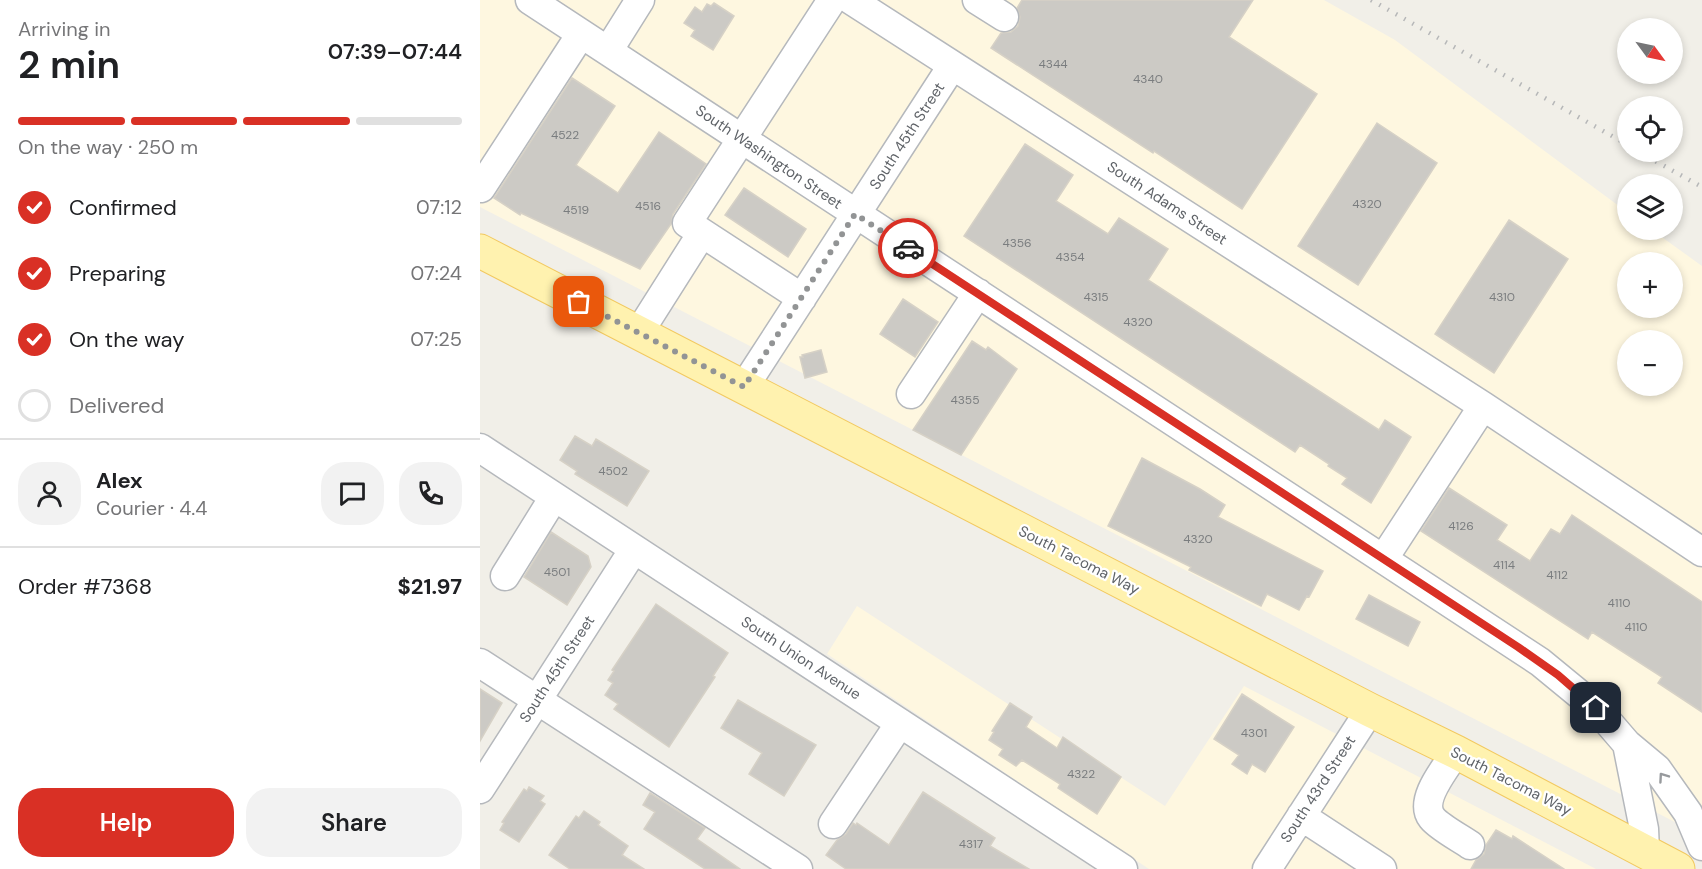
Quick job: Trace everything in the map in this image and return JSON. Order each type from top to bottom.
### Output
[{"type":"main road","name":"South Tacoma Way","points":[[480,250],[638,334],[1456,752],[1678,869]]},
{"type":"street","name":"South Washington Street","points":[[530,0],[1384,558],[1558,675],[1596,708],[1627,744],[1657,769],[1695,809],[1702,846]]},
{"type":"street","points":[[608,51],[640,0]]},
{"type":"street","points":[[802,298],[687,223],[832,0]]},
{"type":"street","name":"South Adams Street","points":[[851,0],[1483,406],[1702,552]]},
{"type":"street","points":[[977,0],[1004,17]]},
{"type":"street","points":[[481,189],[556,69],[581,34]]},
{"type":"street","name":"South 45th Street","points":[[744,387],[952,66]]},
{"type":"street","points":[[638,334],[702,233]]},
{"type":"street","points":[[911,394],[978,293]]},
{"type":"street","points":[[1384,558],[1483,406]]},
{"type":"street","name":"South Union Avenue","points":[[480,448],[1123,869]]},
{"type":"street","points":[[505,576],[554,497]]},
{"type":"street","name":"South 45th Street","points":[[480,789],[634,549]]},
{"type":"street","points":[[480,663],[798,869]]},
{"type":"street","name":"South 43rd Street","points":[[1267,869],[1370,710]]},
{"type":"street","points":[[833,824],[900,723]]},
{"type":"street","name":"South Washington Street","points":[[1627,744],[1644,829],[1645,851]]},
{"type":"street","points":[[1456,752],[1427,798],[1428,809],[1432,818],[1470,845]]},
{"type":"street","points":[[1301,816],[1382,869]]},
{"type":"shaded area","points":[[480,0],[1324,0],[1395,40],[1617,205],[1617,240],[1666,240],[1683,252],[1617,252],[1617,318],[1683,318],[1683,252],[1702,266],[1702,836],[480,207]]},
{"type":"shaded area","points":[[857,606],[1165,806],[1244,686],[1596,869],[1149,869],[827,654]]},
{"type":"building","points":[[1022,0],[1253,0],[1229,37],[1317,94],[1242,209],[991,48],[1001,33],[1011,32],[1018,26],[1020,17],[1017,8]]},
{"type":"building","points":[[714,3],[734,16],[713,50],[691,36],[695,30],[684,23],[695,7],[702,12],[707,4],[711,6]]},
{"type":"building","points":[[572,78],[615,106],[576,165],[618,193],[659,132],[706,164],[673,214],[671,224],[640,269],[521,213],[520,215],[494,198]]},
{"type":"building","points":[[1377,123],[1437,163],[1358,285],[1298,246]]},
{"type":"building","points":[[1025,144],[1073,175],[1056,201],[1108,234],[1119,218],[1168,249],[1148,280],[1379,430],[1385,420],[1411,437],[1371,503],[1342,484],[1347,478],[1328,466],[1329,464],[1300,445],[1295,452],[964,236]]},
{"type":"building","points":[[744,188],[806,229],[788,257],[725,215]]},
{"type":"building","points":[[1509,220],[1568,259],[1494,373],[1435,334]]},
{"type":"building","points":[[903,299],[938,322],[915,357],[880,334]]},
{"type":"building","points":[[972,341],[986,350],[988,347],[1017,369],[961,455],[913,430]]},
{"type":"building","points":[[821,350],[827,372],[805,378],[800,357]]},
{"type":"building","points":[[575,436],[592,446],[596,439],[649,471],[627,506],[575,474],[577,471],[560,460]]},
{"type":"building","points":[[1142,458],[1225,505],[1218,517],[1323,571],[1299,610],[1267,594],[1261,606],[1189,570],[1191,567],[1108,526]]},
{"type":"building","points":[[1449,488],[1507,525],[1497,540],[1530,561],[1551,529],[1560,534],[1572,515],[1702,602],[1702,712],[1658,683],[1662,677],[1592,632],[1588,639],[1421,531]]},
{"type":"building","points":[[551,532],[588,556],[591,567],[567,605],[524,577]]},
{"type":"building","points":[[1369,595],[1420,622],[1408,646],[1356,619]]},
{"type":"building","points":[[656,604],[728,653],[669,747],[614,709],[618,704],[605,695],[613,683],[608,680],[614,671],[612,670]]},
{"type":"building","points":[[480,689],[502,703],[480,741]]},
{"type":"building","points":[[1242,694],[1294,727],[1265,772],[1252,764],[1247,774],[1232,764],[1239,755],[1214,739]]},
{"type":"building","points":[[738,700],[816,745],[784,796],[749,774],[762,753],[721,728]]},
{"type":"building","points":[[1010,703],[1032,717],[1026,727],[1057,748],[1063,737],[1121,777],[1097,814],[1058,788],[1060,784],[1022,760],[1016,766],[999,755],[1003,749],[989,740],[994,732],[992,731]]},
{"type":"building","points":[[529,787],[544,796],[540,801],[545,804],[519,842],[500,830],[504,823],[502,822],[524,789],[527,791]]},
{"type":"building","points":[[923,792],[995,838],[990,846],[1029,869],[846,869],[826,855],[853,823],[856,825],[857,823],[889,845]]},
{"type":"building","points":[[650,793],[705,828],[697,839],[740,869],[705,869],[644,829],[655,812],[643,805]]},
{"type":"building","points":[[584,811],[600,822],[598,825],[628,846],[622,855],[644,869],[570,869],[549,855],[576,816],[579,818]]},
{"type":"building","points":[[1496,830],[1512,839],[1513,836],[1564,869],[1471,869],[1476,860],[1484,854],[1486,845]]},
{"type":"railway","points":[[1371,0],[1617,139]]},
{"type":"railway","points":[[1657,162],[1702,187]]},
{"type":"way so far","points":[[579,302],[744,387],[855,214],[908,248]]},
{"type":"route","points":[[908,248],[1518,647],[1558,675],[1596,708]]}]
